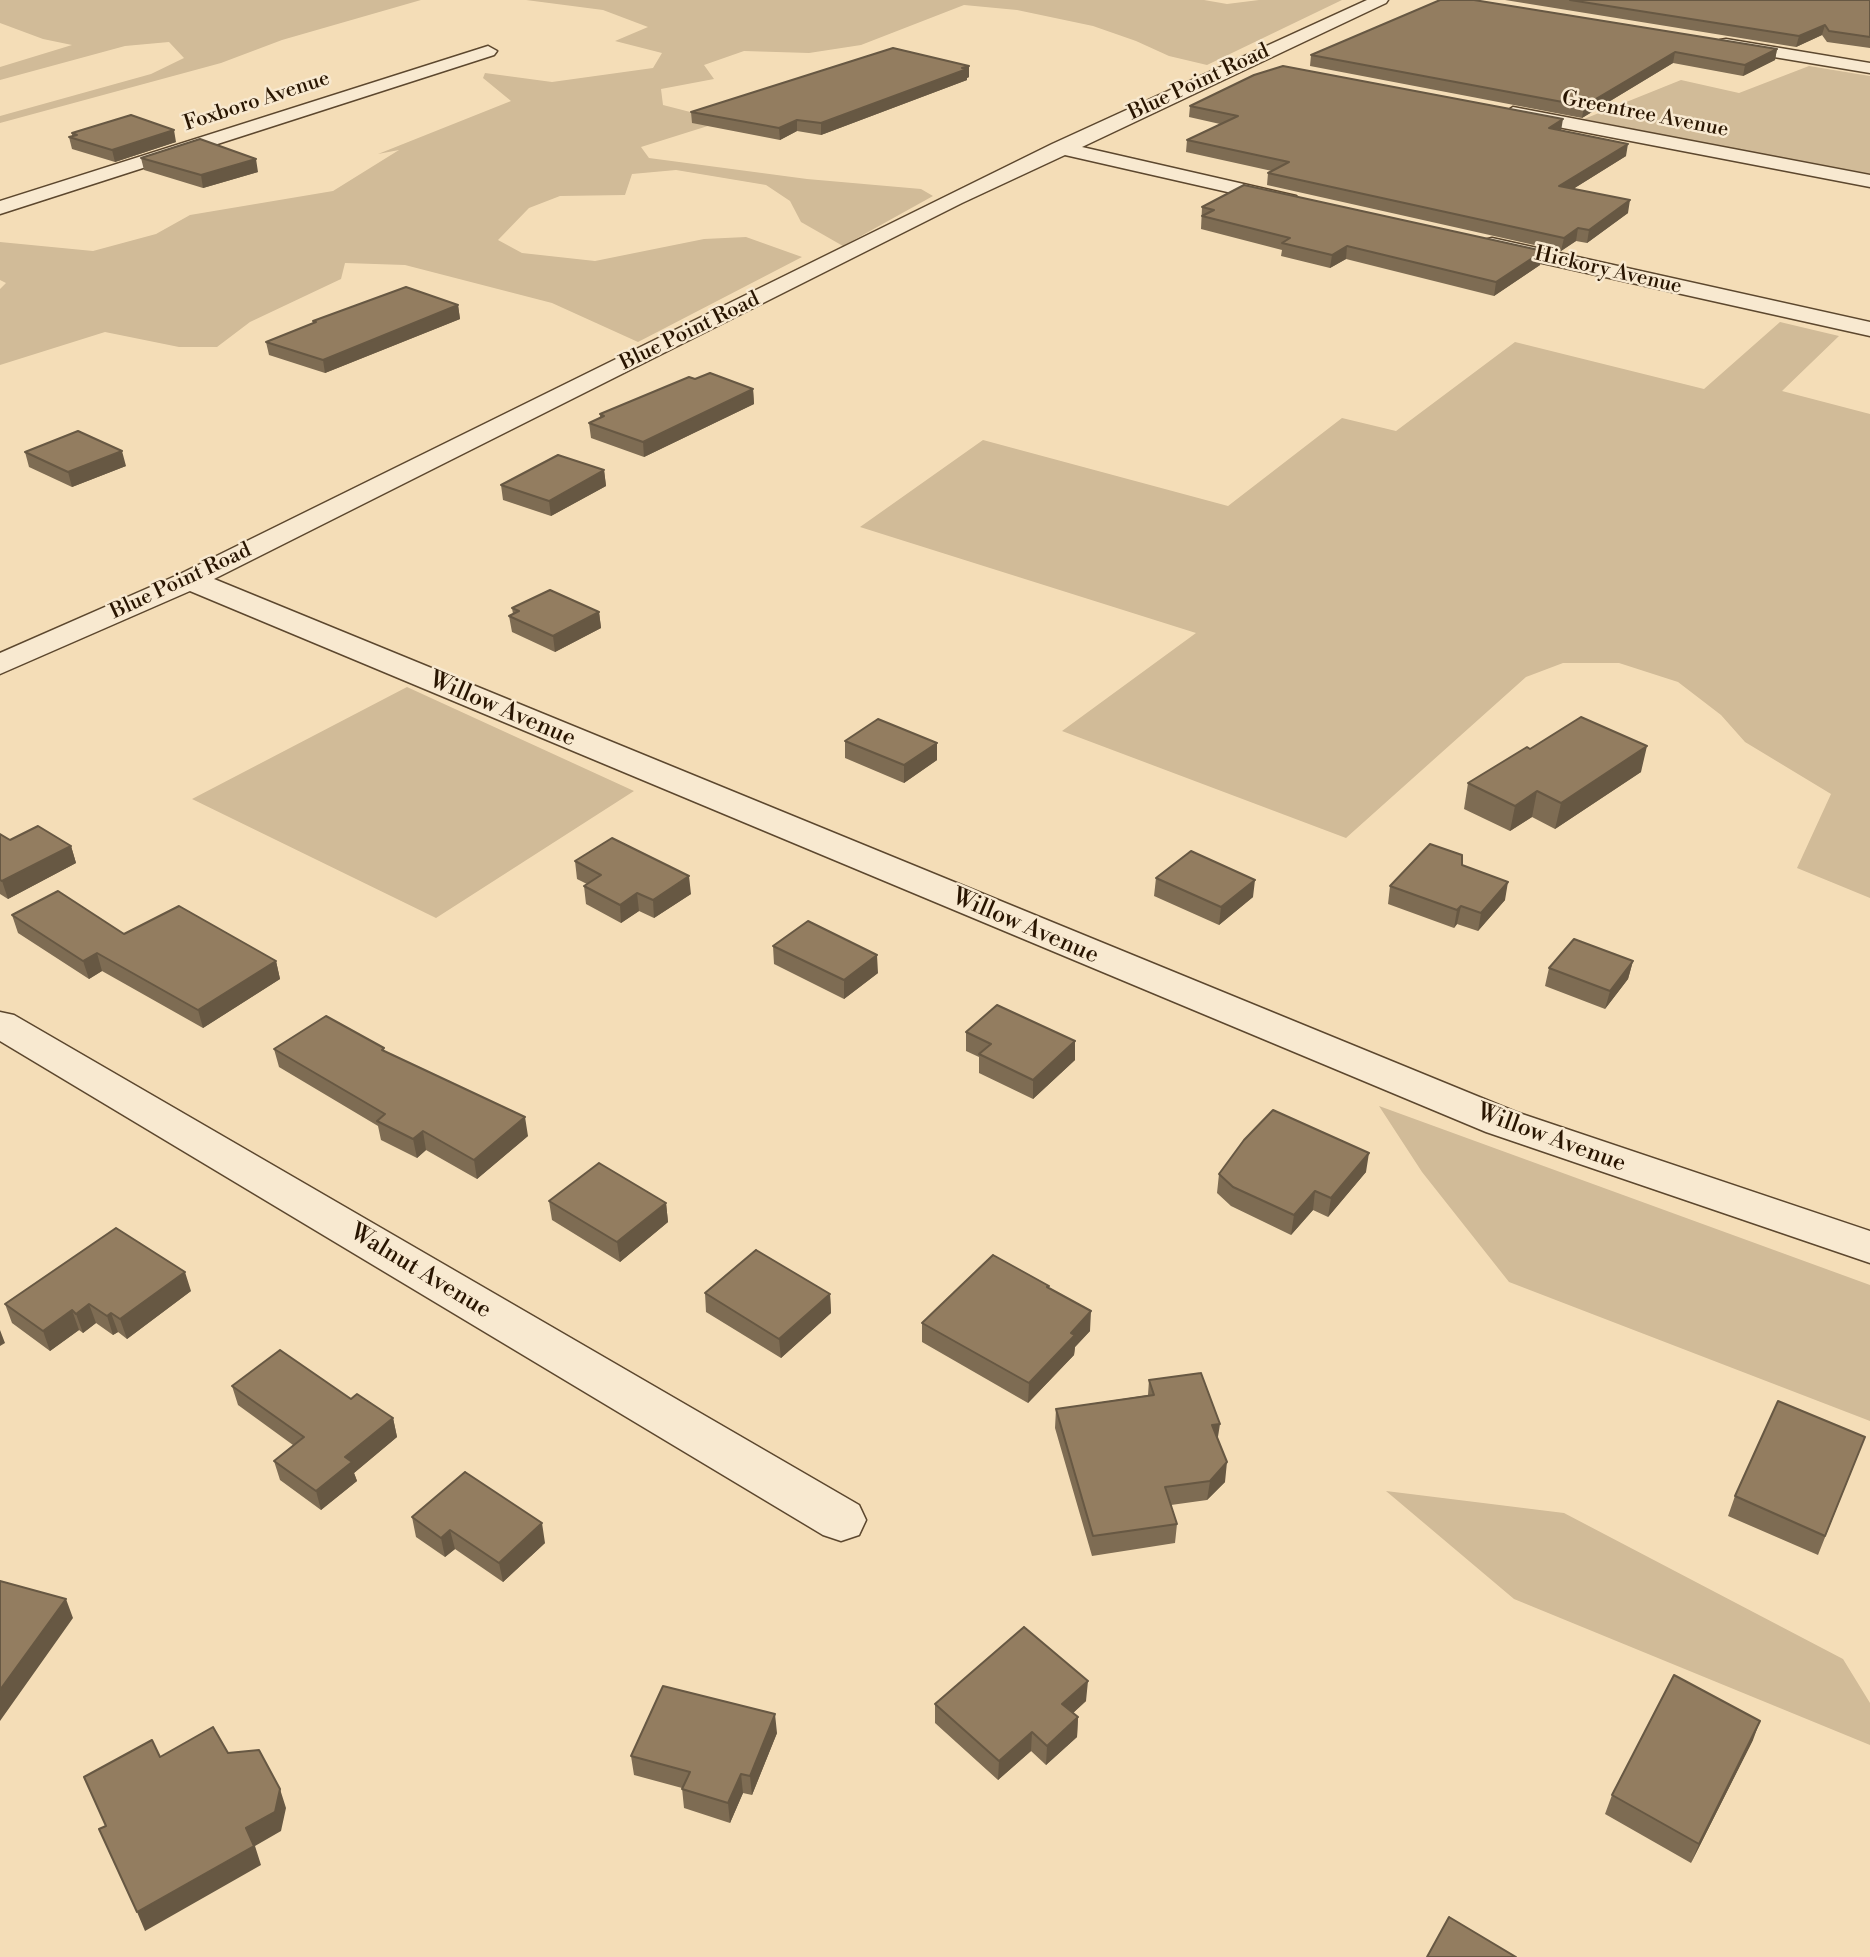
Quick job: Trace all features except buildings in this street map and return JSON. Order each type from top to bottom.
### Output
[{"type":"street","name":"Blue Point Road","points":[[0,665],[190,580],[1059,148],[1380,0]]},
{"type":"street","points":[[1713,42],[1870,68]]},
{"type":"street","name":"Foxboro Avenue","points":[[0,208],[488,51]]},
{"type":"street","points":[[1246,62],[1273,67]]},
{"type":"street","name":"Greentree Avenue","points":[[1490,108],[1870,181]]},
{"type":"street","points":[[1059,148],[1303,203]]},
{"type":"street","name":"Hickory Avenue","points":[[1477,242],[1870,329]]},
{"type":"street","name":"Willow Avenue","points":[[190,580],[1501,1122],[1870,1247]]},
{"type":"street","name":"Walnut Avenue","points":[[0,1024],[841,1520]]},
{"type":"shaded area","points":[[0,0],[421,0],[282,40],[221,63],[0,123],[0,116],[151,74],[184,58],[169,42],[125,46],[0,80],[0,67],[72,45],[43,39],[0,23]]},
{"type":"shaded area","points":[[526,0],[1204,0],[1227,4],[1259,0],[1342,0],[1207,65],[1169,56],[1093,26],[1017,10],[964,5],[861,45],[809,53],[744,51],[704,65],[714,79],[661,89],[663,105],[702,115],[711,125],[641,147],[649,158],[807,179],[921,189],[933,196],[843,246],[801,222],[790,201],[766,185],[676,170],[632,174],[625,195],[560,196],[529,208],[498,240],[522,253],[595,261],[704,239],[746,237],[802,257],[638,342],[552,303],[405,265],[345,263],[341,279],[250,322],[217,347],[179,347],[105,332],[0,365],[0,289],[6,283],[0,280],[0,242],[93,251],[156,234],[190,215],[333,191],[399,150],[378,154],[511,101],[483,78],[485,73],[552,82],[653,68],[662,53],[615,41],[648,27],[603,10]]},
{"type":"shaded area","points":[[1809,66],[1870,76],[1870,176],[1584,119],[1681,80],[1739,93]]},
{"type":"shaded area","points":[[1780,322],[1839,336],[1782,391],[1870,414],[1870,898],[1797,868],[1831,794],[1745,742],[1721,715],[1678,682],[1619,663],[1563,663],[1526,677],[1346,838],[1062,731],[1196,633],[860,527],[983,440],[1228,506],[1342,418],[1396,431],[1515,342],[1704,389]]},
{"type":"shaded area","points":[[407,687],[634,791],[436,918],[192,799]]},
{"type":"shaded area","points":[[1379,1106],[1870,1285],[1870,1421],[1509,1282],[1422,1172]]},
{"type":"shaded area","points":[[1386,1491],[1564,1513],[1843,1659],[1870,1703],[1870,1745],[1514,1599]]}]
